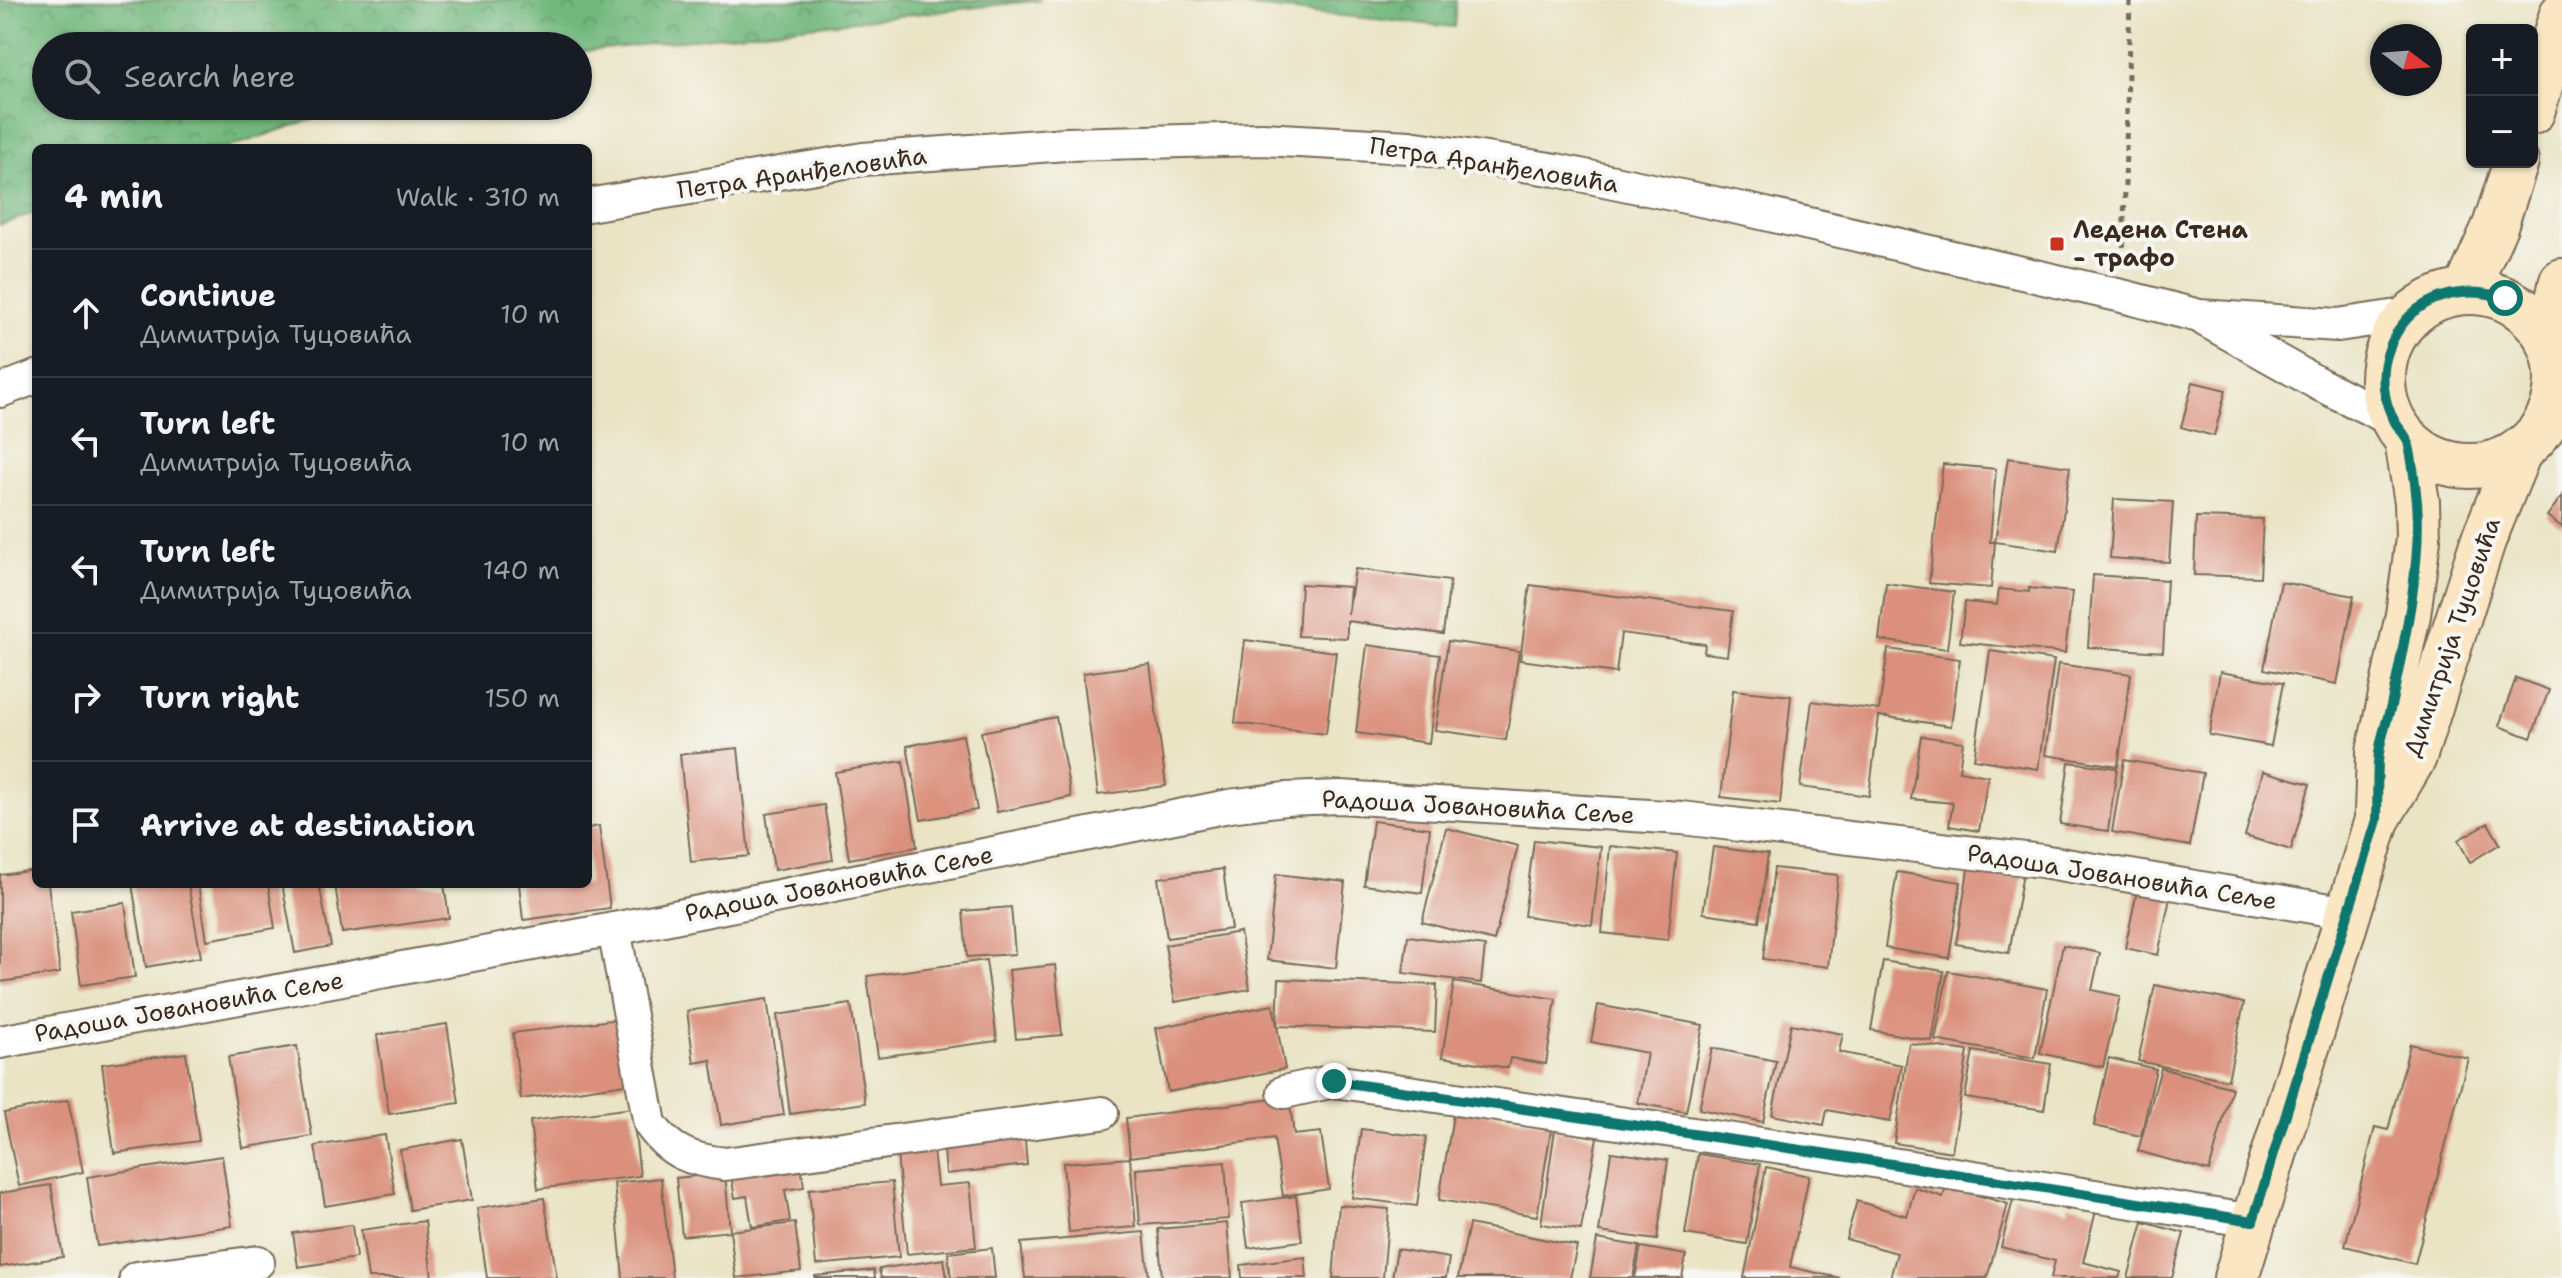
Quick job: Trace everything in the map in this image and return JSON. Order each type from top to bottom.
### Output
[{"type":"main road","points":[[2537,96],[2562,14]]},
{"type":"main road","points":[[2514,168],[2495,226],[2466,291],[2496,295],[2523,309],[2555,343]]},
{"type":"main road","name":"Димитрија Туцовића","points":[[2401,430],[2424,453],[2442,462],[2462,466],[2502,460],[2535,438],[2553,406],[2557,387],[2555,343],[2562,281]]},
{"type":"main road","name":"Димитрија Туцовића","points":[[2377,820],[2379,752],[2408,615],[2418,539],[2417,502],[2401,430],[2386,399],[2383,376],[2396,332],[2411,314],[2445,295],[2466,291]]},
{"type":"main road","name":"Димитрија Туцовића","points":[[2236,1278],[2377,820],[2414,757],[2483,541],[2520,450]]},
{"type":"street","name":"Петра Аранђеловића","points":[[592,204],[863,159],[1050,145],[1262,139],[1410,147],[1571,173],[2122,296],[2199,316],[2338,325],[2411,314]]},
{"type":"street","name":"Петра Аранђеловића","points":[[2199,316],[2401,430]]},
{"type":"street","points":[[0,391],[32,379]]},
{"type":"street","name":"Радоша Јовановића Сеље","points":[[0,1042],[614,929],[1229,806],[1285,799],[1340,797],[1682,818],[2042,861],[2348,913]]},
{"type":"street","points":[[614,929],[650,1124],[662,1141],[682,1154],[703,1162],[725,1164],[1102,1113]]},
{"type":"street","points":[[1284,1092],[1334,1081],[2253,1221]]},
{"type":"street","points":[[136,1278],[258,1262]]},
{"type":"path","points":[[2122,296],[2130,0]]},
{"type":"green space","points":[[0,0],[1041,0],[592,50],[592,32],[32,32],[32,120],[310,120],[239,144],[32,144],[32,213],[0,225]]},
{"type":"green space","points":[[1182,0],[1456,0],[1454,27]]},
{"type":"building","points":[[2193,382],[2226,390],[2214,436],[2181,427]]},
{"type":"building","points":[[2008,458],[2070,467],[2058,551],[1995,542]]},
{"type":"building","points":[[1943,464],[1996,469],[1990,542],[1995,542],[1991,588],[1929,583]]},
{"type":"building","points":[[2562,496],[2562,527],[2547,516]]},
{"type":"building","points":[[2114,499],[2173,502],[2169,562],[2110,558]]},
{"type":"building","points":[[2196,517],[2263,519],[2260,577],[2194,575]]},
{"type":"building","points":[[1355,569],[1450,581],[1443,634],[1347,621],[1347,638],[1298,636],[1301,584],[1350,587],[1348,614]]},
{"type":"building","points":[[2093,575],[2167,580],[2163,652],[2088,647]]},
{"type":"building","points":[[2281,582],[2354,596],[2337,684],[2264,669]]},
{"type":"building","points":[[1886,583],[1954,592],[1947,649],[1879,640]]},
{"type":"building","points":[[1530,585],[1733,611],[1727,656],[1704,653],[1705,644],[1621,633],[1616,673],[1520,660]]},
{"type":"building","points":[[2029,588],[2072,592],[2065,653],[1960,642],[1965,602],[1997,605],[1999,589],[2029,592]]},
{"type":"building","points":[[1245,640],[1336,652],[1326,734],[1235,723]]},
{"type":"building","points":[[1448,641],[1519,651],[1506,740],[1435,730]]},
{"type":"building","points":[[1367,645],[1440,655],[1429,743],[1356,733]]},
{"type":"building","points":[[1888,649],[1960,659],[1951,726],[1879,716],[1869,796],[1800,787],[1812,701],[1879,710]]},
{"type":"building","points":[[1990,651],[2054,660],[2038,769],[1974,759]]},
{"type":"building","points":[[1150,664],[1166,786],[1098,795],[1083,673]]},
{"type":"building","points":[[2058,664],[2131,674],[2118,766],[2045,755]]},
{"type":"building","points":[[2220,672],[2283,683],[2271,746],[2209,735]]},
{"type":"building","points":[[2516,678],[2549,690],[2531,738],[2499,726]]},
{"type":"building","points":[[1733,690],[1791,696],[1780,804],[1721,797]]},
{"type":"building","points":[[1056,717],[1071,797],[997,812],[981,732]]},
{"type":"building","points":[[963,735],[977,810],[921,820],[907,746]]},
{"type":"building","points":[[1921,736],[1963,742],[1959,771],[1988,776],[1979,831],[1949,826],[1953,803],[1911,799]]},
{"type":"building","points":[[738,748],[749,856],[691,862],[680,754]]},
{"type":"building","points":[[2124,760],[2203,773],[2190,846],[2112,832]]},
{"type":"building","points":[[903,761],[917,847],[849,859],[835,772]]},
{"type":"building","points":[[2069,762],[2117,768],[2108,831],[2060,824]]},
{"type":"building","points":[[2263,771],[2310,784],[2291,850],[2245,836]]},
{"type":"building","points":[[824,805],[833,860],[774,870],[766,814]]},
{"type":"building","points":[[1373,821],[1430,828],[1422,893],[1364,885]]},
{"type":"building","points":[[2488,823],[2500,844],[2470,862],[2458,840]]},
{"type":"building","points":[[599,826],[610,908],[523,920],[519,888],[592,888],[592,827]]},
{"type":"building","points":[[1446,828],[1518,846],[1494,941],[1422,922]]},
{"type":"building","points":[[1534,840],[1601,847],[1592,925],[1524,916]]},
{"type":"building","points":[[1610,846],[1677,853],[1668,940],[1602,933]]},
{"type":"building","points":[[1713,847],[1768,854],[1759,921],[1703,913]]},
{"type":"building","points":[[1969,864],[2023,873],[2009,953],[1956,944]]},
{"type":"building","points":[[1774,868],[1838,875],[1828,967],[1763,959]]},
{"type":"building","points":[[1223,869],[1231,929],[1167,938],[1158,878]]},
{"type":"building","points":[[32,871],[32,888],[49,888],[60,973],[0,982],[0,875]]},
{"type":"building","points":[[1897,872],[1961,882],[1949,958],[1885,948]]},
{"type":"building","points":[[1276,874],[1345,882],[1336,968],[1267,960]]},
{"type":"building","points":[[133,888],[189,888],[201,957],[146,967]]},
{"type":"building","points":[[199,888],[269,888],[275,928],[207,940]]},
{"type":"building","points":[[283,888],[320,888],[331,946],[295,953]]},
{"type":"building","points":[[336,888],[445,888],[449,918],[342,933]]},
{"type":"building","points":[[2137,891],[2170,898],[2158,955],[2125,948]]},
{"type":"building","points":[[125,903],[135,977],[81,985],[71,911]]},
{"type":"building","points":[[1011,907],[1015,954],[967,957],[963,911]]},
{"type":"building","points":[[1240,932],[1250,989],[1175,1002],[1165,945]]},
{"type":"building","points":[[1408,936],[1485,946],[1481,983],[1403,973]]},
{"type":"building","points":[[2063,945],[2100,953],[2092,990],[2120,996],[2103,1067],[2040,1053]]},
{"type":"building","points":[[986,960],[997,1041],[878,1057],[867,976]]},
{"type":"building","points":[[1883,961],[1944,971],[1932,1041],[1871,1030]]},
{"type":"building","points":[[1055,965],[1062,1035],[1016,1039],[1009,970]]},
{"type":"building","points":[[1948,971],[2047,989],[2035,1058],[1935,1040]]},
{"type":"building","points":[[1279,979],[1437,985],[1435,1032],[1277,1026]]},
{"type":"building","points":[[1454,982],[1556,999],[1546,1064],[1510,1058],[1508,1068],[1442,1057]]},
{"type":"building","points":[[2155,985],[2244,1003],[2228,1080],[2138,1061]]},
{"type":"building","points":[[767,999],[784,1115],[721,1125],[711,1060],[694,1063],[687,1011]]},
{"type":"building","points":[[851,1004],[865,1103],[790,1114],[777,1015]]},
{"type":"building","points":[[1273,1005],[1285,1069],[1168,1092],[1156,1028]]},
{"type":"building","points":[[1598,1005],[1703,1025],[1686,1112],[1638,1103],[1647,1053],[1591,1042]]},
{"type":"building","points":[[618,1019],[626,1084],[521,1099],[513,1033]]},
{"type":"building","points":[[447,1024],[459,1103],[389,1114],[377,1035]]},
{"type":"building","points":[[1791,1024],[1843,1034],[1839,1052],[1902,1065],[1890,1122],[1827,1110],[1824,1125],[1772,1115]]},
{"type":"building","points":[[1909,1043],[1968,1051],[1952,1152],[1894,1143]]},
{"type":"building","points":[[2410,1044],[2468,1058],[2415,1264],[2345,1246],[2375,1127],[2388,1130]]},
{"type":"building","points":[[297,1046],[312,1136],[243,1148],[228,1057]]},
{"type":"building","points":[[1712,1048],[1776,1061],[1763,1122],[1699,1109]]},
{"type":"building","points":[[1973,1051],[2051,1064],[2044,1110],[1965,1098]]},
{"type":"building","points":[[186,1053],[199,1141],[114,1153],[102,1064]]},
{"type":"building","points":[[2109,1058],[2156,1069],[2141,1136],[2094,1126]]},
{"type":"building","points":[[2161,1068],[2232,1088],[2209,1171],[2138,1151]]},
{"type":"building","points":[[1289,1097],[1294,1135],[1321,1132],[1329,1189],[1283,1196],[1274,1138],[1130,1157],[1126,1118]]},
{"type":"building","points":[[68,1100],[83,1172],[19,1186],[4,1113]]},
{"type":"building","points":[[632,1108],[640,1176],[538,1189],[530,1121]]},
{"type":"building","points":[[1454,1109],[1552,1124],[1537,1216],[1439,1200]]},
{"type":"building","points":[[1024,1129],[1027,1165],[946,1174],[943,1138]]},
{"type":"building","points":[[1361,1129],[1426,1137],[1417,1206],[1352,1198]]},
{"type":"building","points":[[1555,1130],[1597,1137],[1581,1230],[1541,1224]]},
{"type":"building","points":[[385,1135],[395,1194],[325,1206],[315,1146]]},
{"type":"building","points":[[462,1139],[472,1200],[410,1210],[400,1150]]},
{"type":"building","points":[[932,1141],[937,1186],[970,1183],[976,1247],[907,1254],[896,1144]]},
{"type":"building","points":[[1611,1152],[1668,1160],[1657,1240],[1599,1232]]},
{"type":"building","points":[[1698,1154],[1760,1164],[1747,1244],[1685,1234]]},
{"type":"building","points":[[222,1156],[232,1226],[97,1246],[87,1177]]},
{"type":"building","points":[[800,1158],[804,1187],[785,1190],[790,1221],[752,1227],[747,1196],[735,1198],[730,1169]]},
{"type":"building","points":[[1130,1158],[1136,1227],[1069,1232],[1063,1163]]},
{"type":"building","points":[[1225,1162],[1229,1219],[1140,1225],[1136,1169]]},
{"type":"building","points":[[1766,1167],[1809,1176],[1790,1267],[1840,1278],[1744,1278]]},
{"type":"building","points":[[725,1173],[730,1231],[682,1236],[676,1178]]},
{"type":"building","points":[[661,1178],[672,1278],[623,1278],[614,1183]]},
{"type":"building","points":[[892,1182],[899,1257],[816,1265],[809,1189]]},
{"type":"building","points":[[51,1185],[63,1257],[0,1267],[0,1193]]},
{"type":"building","points":[[1946,1186],[2008,1204],[1987,1278],[1890,1278],[1897,1253],[1846,1239],[1857,1201],[1907,1216],[1915,1188],[1943,1197]]},
{"type":"building","points":[[1296,1196],[1302,1241],[1248,1248],[1242,1203]]},
{"type":"building","points":[[2014,1196],[2068,1210],[2069,1204],[2096,1211],[2083,1262],[2121,1272],[2119,1278],[2051,1278],[2055,1261],[2001,1247]]},
{"type":"building","points":[[544,1198],[557,1278],[487,1278],[477,1208]]},
{"type":"building","points":[[1339,1205],[1389,1209],[1383,1278],[1333,1278]]},
{"type":"building","points":[[425,1221],[432,1278],[368,1278],[361,1230]]},
{"type":"building","points":[[2143,1222],[2184,1233],[2172,1278],[2128,1278]]},
{"type":"building","points":[[795,1223],[801,1271],[736,1278],[730,1231]]},
{"type":"building","points":[[1227,1223],[1232,1278],[1162,1278],[1158,1229]]},
{"type":"building","points":[[1469,1224],[1577,1246],[1570,1278],[1458,1278]]},
{"type":"building","points":[[352,1225],[356,1258],[298,1267],[293,1233]]},
{"type":"building","points":[[1144,1232],[1149,1278],[1025,1278],[1021,1243]]},
{"type":"building","points":[[1597,1239],[1639,1246],[1633,1278],[1590,1278]]},
{"type":"building","points":[[1641,1247],[1686,1255],[1682,1278],[1635,1278]]},
{"type":"building","points":[[992,1248],[995,1278],[951,1278],[948,1253]]},
{"type":"building","points":[[1397,1249],[1449,1258],[1446,1278],[1392,1278]]},
{"type":"building","points":[[1305,1257],[1307,1278],[1242,1278],[1241,1265]]},
{"type":"building","points":[[944,1259],[947,1278],[881,1278],[879,1269]]},
{"type":"building","points":[[874,1270],[875,1278],[815,1278],[815,1276]]},
{"type":"place","name":"Ледена Стена - трафо","points":[[2057,244]]},
{"type":"route","points":[[1334,1081],[2253,1221],[2377,820],[2379,752],[2408,615],[2418,539],[2417,502],[2407,440],[2394,421],[2386,399],[2383,376],[2387,354],[2396,332],[2411,314],[2427,303],[2466,291],[2486,292],[2505,298]]}]
